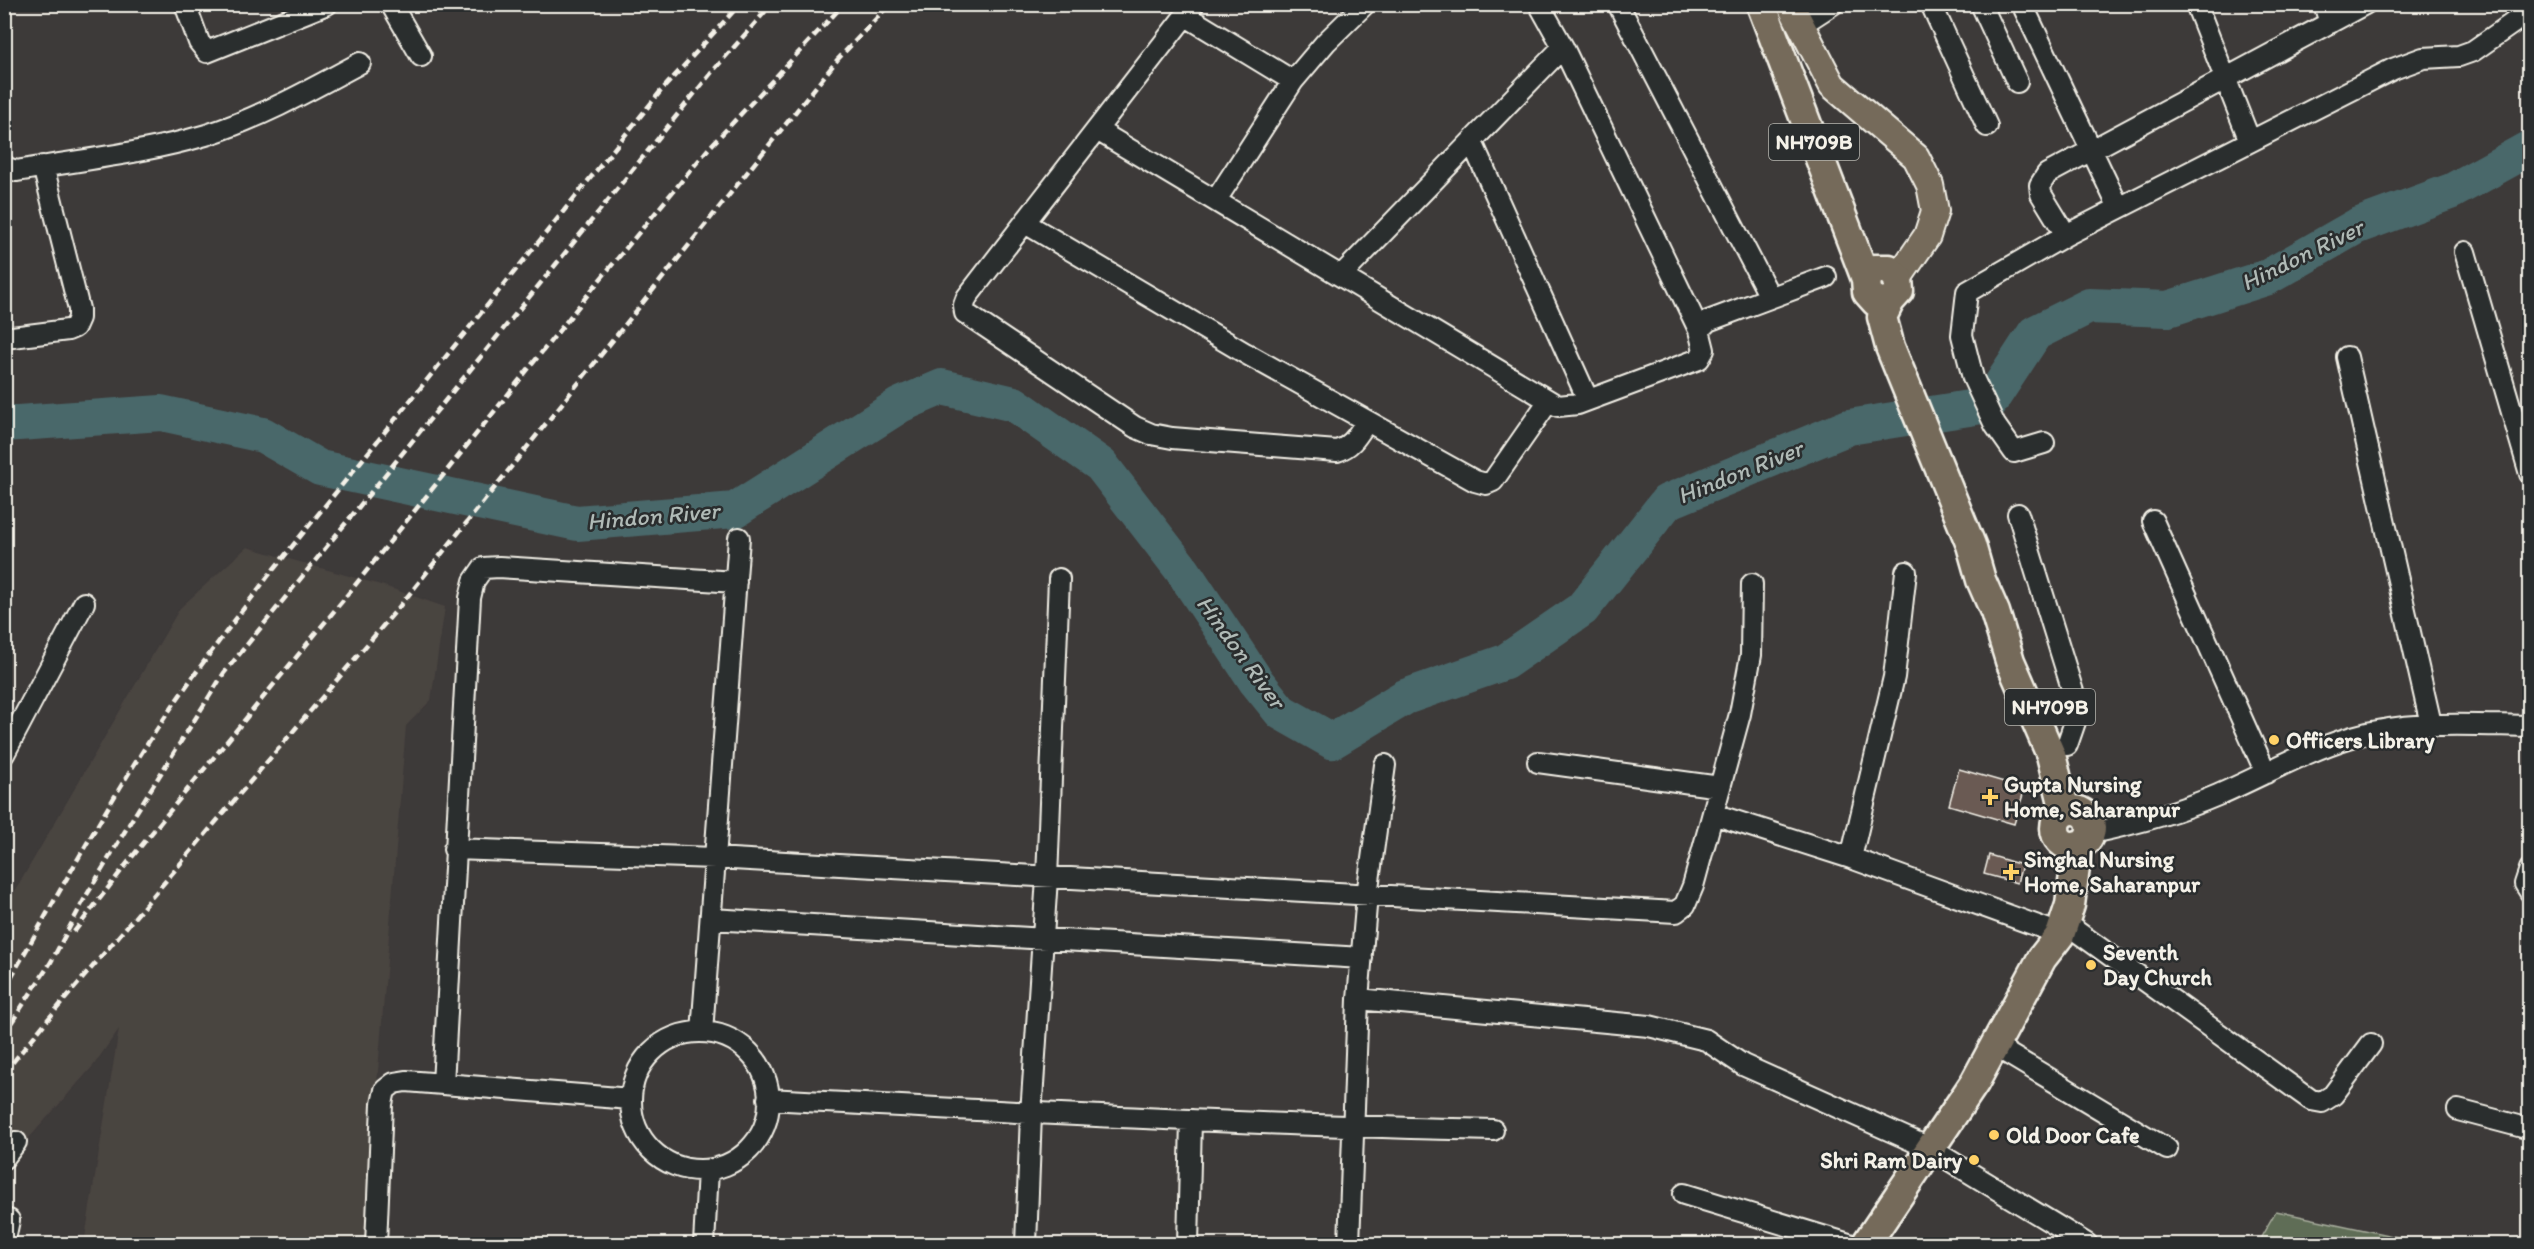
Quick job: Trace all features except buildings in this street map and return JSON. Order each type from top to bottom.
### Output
[{"type":"highway","name":"NH709B","points":[[1761,4],[1866,279],[1867,292],[1871,298],[1883,303],[1894,290]]},
{"type":"highway","name":"NH709B","points":[[1894,290],[1882,317],[1890,347],[1971,545],[1981,580],[1995,612],[2006,652],[2051,755],[2076,829]]},
{"type":"highway","name":"NH709B","points":[[1866,1245],[1975,1082],[2042,958],[2056,926],[2076,829],[2067,745],[2024,655],[1995,612]]},
{"type":"main road","points":[[1795,15],[1832,85],[1916,157],[1930,185],[1935,211],[1927,236],[1894,290]]},
{"type":"street","points":[[185,4],[199,42],[207,52],[327,4]]},
{"type":"street","points":[[391,4],[421,56]]},
{"type":"street","points":[[1216,200],[1293,81],[1326,42],[1365,4]]},
{"type":"street","points":[[1097,130],[1548,402],[1558,406],[1568,406],[1699,359],[1704,350],[1699,330],[1563,47],[1539,4]]},
{"type":"street","points":[[1618,4],[1770,297]]},
{"type":"street","points":[[1795,15],[1833,4]]},
{"type":"street","points":[[1931,4],[1987,126]]},
{"type":"street","points":[[1981,4],[2017,82]]},
{"type":"street","points":[[2022,4],[2119,208]]},
{"type":"street","points":[[2196,4],[2250,141]]},
{"type":"street","points":[[2066,235],[2041,194],[2040,185],[2047,174],[2224,79],[2327,14],[2365,4]]},
{"type":"street","points":[[2044,443],[2014,452],[1995,425],[1973,378],[1962,335],[1967,292],[2066,235],[2411,61],[2459,56],[2473,51],[2513,23],[2529,5]]},
{"type":"street","points":[[1293,81],[1190,10],[967,297],[964,305],[965,314],[1135,427],[1151,434],[1172,438],[1337,450],[1347,447],[1354,441],[1367,421]]},
{"type":"street","points":[[1341,276],[1563,47]]},
{"type":"street","points":[[4,165],[17,171],[160,147],[207,134],[289,101],[360,63]]},
{"type":"street","points":[[1472,142],[1588,400]]},
{"type":"street","points":[[4,339],[68,330],[75,327],[79,318],[79,309],[43,166]]},
{"type":"street","points":[[1025,223],[1245,353],[1475,481],[1486,484],[1493,481],[1548,402]]},
{"type":"street","points":[[2465,252],[2529,474]]},
{"type":"street","points":[[1699,330],[1708,321],[1826,278]]},
{"type":"street","points":[[2348,357],[2431,724]]},
{"type":"street","points":[[2018,514],[2074,695],[2076,719],[2067,745]]},
{"type":"street","points":[[2153,520],[2266,773]]},
{"type":"street","points":[[702,1032],[740,538]]},
{"type":"street","points":[[443,1084],[454,849],[470,598],[474,581],[483,568],[736,582]]},
{"type":"street","points":[[1851,858],[1894,677],[1906,572]]},
{"type":"street","points":[[1026,1245],[1031,1114],[1047,878],[1059,579]]},
{"type":"street","points":[[454,849],[715,858],[1676,912],[1685,905],[1693,886],[1740,714],[1751,655],[1752,584]]},
{"type":"street","points":[[4,754],[84,603]]},
{"type":"street","points":[[2076,829],[2134,824],[2179,811],[2352,737],[2397,727],[2431,724],[2529,726]]},
{"type":"street","points":[[1538,762],[1720,787]]},
{"type":"street","points":[[1349,1245],[1358,999],[1367,895],[1385,765]]},
{"type":"street","points":[[1713,814],[2056,926],[2312,1100],[2322,1102],[2333,1095],[2371,1044]]},
{"type":"street","points":[[2529,869],[2525,884],[2529,892]]},
{"type":"street","points":[[711,919],[1362,958]]},
{"type":"street","points":[[1358,999],[1649,1026],[1677,1031],[1706,1040],[1743,1065],[1929,1148],[2087,1245]]},
{"type":"street","points":[[702,1032],[722,1036],[740,1045],[755,1059],[765,1077],[768,1099],[767,1118],[759,1137],[746,1153],[728,1165],[708,1170],[684,1169],[663,1160],[645,1144],[634,1123],[631,1099],[635,1077],[645,1059],[661,1044],[681,1035],[702,1032]]},
{"type":"street","points":[[1995,1046],[2167,1149]]},
{"type":"street","points":[[376,1245],[382,1104],[385,1090],[394,1083],[406,1081],[631,1099]]},
{"type":"street","points":[[768,1099],[1031,1114],[1353,1127],[1493,1130]]},
{"type":"street","points":[[2458,1110],[2529,1129]]},
{"type":"street","points":[[1188,1245],[1191,1120]]},
{"type":"street","points":[[704,1245],[708,1170]]},
{"type":"street","points":[[1684,1194],[1849,1245]]},
{"type":"street","points":[[4,1244],[9,1220]]},
{"type":"shaded area","points":[[247,547],[384,586],[445,607],[431,700],[406,726],[364,1244],[84,1244],[119,1029],[93,1066],[5,1165],[5,908],[180,608]]},
{"type":"green space","points":[[2276,1211],[2430,1244],[2257,1244]]},
{"type":"waterway","name":"Hindon River","points":[[4,424],[161,413],[263,435],[320,468],[577,523],[735,510],[900,405],[942,387],[1014,404],[1101,465],[1183,571],[1256,681],[1281,712],[1332,741],[1405,697],[1505,662],[1582,609],[1667,502],[1849,427],[1988,405],[2035,333],[2089,306],[2168,309],[2268,277],[2357,226],[2452,191],[2530,148]]},
{"type":"railway","points":[[4,990],[125,779],[218,642],[269,575],[660,92],[740,4]]},
{"type":"railway","points":[[4,1034],[51,962],[85,898],[134,816],[224,673],[712,72],[772,4]]},
{"type":"railway","points":[[74,932],[132,857],[709,148],[844,4]]},
{"type":"railway","points":[[4,1073],[399,607],[838,59],[890,4]]},
{"type":"place","name":"Officers Library","points":[[2274,740]]},
{"type":"place","name":"Gupta Nursing Home, Saharanpur","points":[[1990,797]]},
{"type":"place","name":"Singhal Nursing Home, Saharanpur","points":[[2011,872]]},
{"type":"place","name":"Seventh Day Church","points":[[2091,965]]},
{"type":"place","name":"Old Door Cafe","points":[[1994,1135]]},
{"type":"place","name":"Shri Ram Dairy","points":[[1974,1160]]}]
